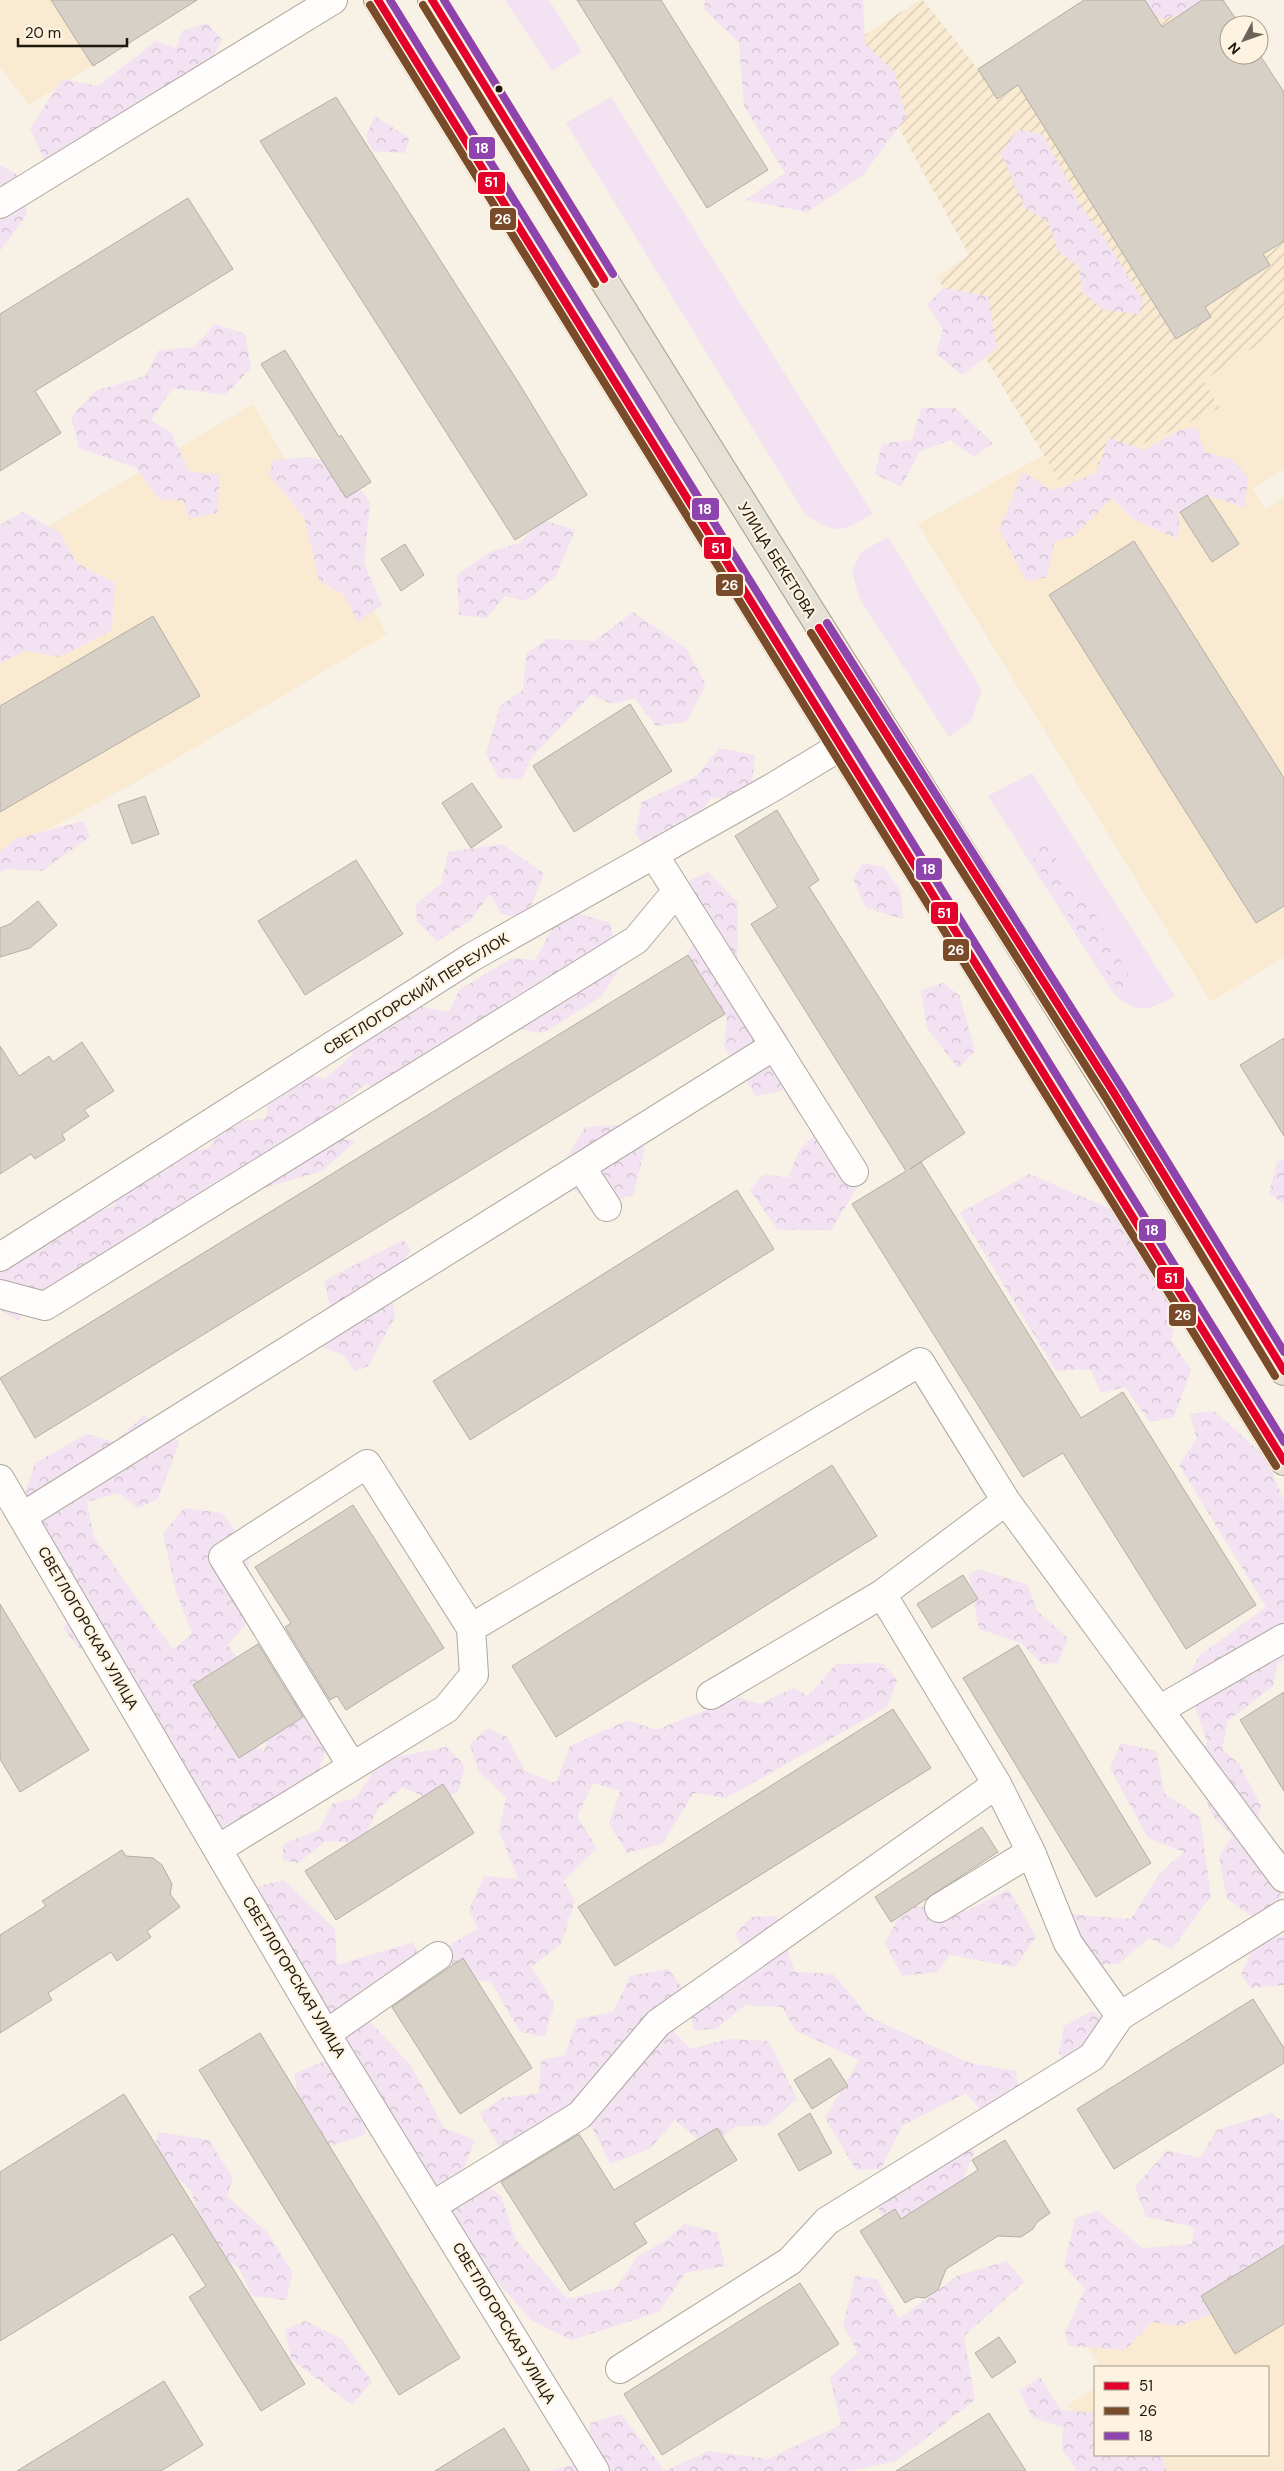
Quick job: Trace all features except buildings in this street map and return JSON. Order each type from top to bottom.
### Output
[{"type":"main road","points":[[378,0],[1284,1461]]},
{"type":"main road","name":"УЛИЦА БЕКЕТОВА","points":[[432,0],[784,572],[1114,1093],[1284,1372]]},
{"type":"street","points":[[0,204],[333,0]]},
{"type":"street","name":"СВЕТЛОГОРСКИЙ ПЕРЕУЛОК","points":[[0,1257],[472,957],[654,855],[841,746]]},
{"type":"street","points":[[654,855],[854,1172]]},
{"type":"street","points":[[0,1294],[45,1306],[636,940],[676,892]]},
{"type":"street","points":[[23,1516],[774,1046]]},
{"type":"street","points":[[581,1167],[607,1207]]},
{"type":"street","points":[[471,1628],[920,1362],[1006,1501],[1284,1878]]},
{"type":"street","points":[[218,1849],[446,1709],[474,1675],[471,1628],[368,1464],[224,1557],[352,1766]]},
{"type":"street","name":"СВЕТЛОГОРСКАЯ УЛИЦА","points":[[0,1479],[326,2034],[595,2471]]},
{"type":"street","points":[[711,1695],[882,1594],[1006,1501]]},
{"type":"street","points":[[882,1594],[997,1784],[1031,1852],[1068,1943],[1120,2016]]},
{"type":"street","points":[[1159,1710],[1284,1638]]},
{"type":"street","points":[[432,2206],[580,2115],[658,2023],[997,1784]]},
{"type":"street","points":[[939,1908],[1031,1852]]},
{"type":"street","points":[[620,2369],[790,2261],[827,2221],[1092,2057],[1120,2016],[1284,1914]]},
{"type":"street","points":[[326,2034],[438,1956]]},
{"type":"shaded area","points":[[0,0],[197,0],[29,105],[0,67]]},
{"type":"shaded area","points":[[920,0],[923,0],[978,69],[1084,0],[1223,0],[1233,15],[1219,15],[1219,65],[1244,65],[1284,92],[1284,327],[1203,381],[1220,408],[1060,482],[937,277],[969,255],[852,43]]},
{"type":"shaded area","points":[[1284,327],[1284,469],[1253,489],[1265,509],[1284,497],[1284,957],[1211,1002],[918,524],[1044,455],[1060,481],[1220,407],[1202,381]]},
{"type":"shaded area","points":[[253,404],[387,634],[133,784],[0,855],[0,555]]},
{"type":"shaded area","points":[[1284,2214],[1284,2471],[1108,2471],[1099,2456],[1269,2456],[1269,2366],[1099,2366],[1082,2338]]},
{"type":"shaded area","points":[[1094,2389],[1094,2448],[1068,2405]]},
{"type":"green space","points":[[505,0],[549,0],[582,52],[552,71]]},
{"type":"green space","points":[[705,0],[863,0],[865,44],[895,72],[906,117],[863,175],[807,212],[745,200],[785,173],[744,106],[739,43],[704,9]]},
{"type":"green space","points":[[1138,0],[1227,0],[1161,20]]},
{"type":"green space","points":[[207,23],[222,40],[206,70],[46,163],[30,129],[62,79],[98,86],[156,41],[176,48],[182,31]]},
{"type":"green space","points":[[611,97],[873,514],[853,525],[839,529],[825,526],[805,514],[566,123]]},
{"type":"green space","points":[[375,116],[409,138],[405,153],[373,151],[366,136]]},
{"type":"green space","points":[[1019,129],[1043,135],[1082,207],[1104,237],[1143,300],[1139,314],[1103,310],[1082,292],[1079,267],[1058,251],[1048,222],[1025,208],[1001,153]]},
{"type":"green space","points":[[0,165],[23,178],[27,214],[0,251]]},
{"type":"green space","points":[[943,288],[988,296],[997,348],[962,375],[936,353],[943,329],[927,305]]},
{"type":"green space","points":[[215,324],[245,334],[251,368],[225,395],[173,388],[151,420],[171,432],[189,471],[220,475],[217,513],[189,519],[183,501],[159,499],[136,468],[79,448],[71,417],[95,391],[145,376],[159,350],[194,347]]},
{"type":"green space","points":[[921,408],[955,408],[993,443],[974,457],[950,440],[920,451],[901,487],[875,474],[882,444],[912,440]]},
{"type":"green space","points":[[1197,428],[1205,452],[1232,459],[1248,477],[1245,508],[1207,495],[1180,512],[1178,539],[1133,519],[1112,498],[1074,536],[1054,542],[1047,577],[1027,582],[999,529],[1023,472],[1053,491],[1097,472],[1108,438],[1144,450],[1181,429]]},
{"type":"green space","points":[[311,457],[347,469],[370,503],[364,563],[382,605],[358,622],[344,595],[319,581],[304,517],[269,475],[273,460]]},
{"type":"green space","points":[[23,512],[60,533],[76,562],[115,583],[112,630],[60,657],[26,651],[0,663],[0,525]]},
{"type":"green space","points":[[543,520],[575,530],[556,576],[526,601],[505,596],[487,618],[459,615],[457,575],[490,552],[520,543]]},
{"type":"green space","points":[[888,537],[982,690],[971,721],[949,737],[859,598],[852,571],[861,552]]},
{"type":"green space","points":[[633,612],[686,648],[706,685],[686,722],[656,726],[635,698],[612,704],[591,695],[532,757],[522,779],[499,778],[486,754],[500,706],[523,690],[526,654],[547,639],[595,641]]},
{"type":"green space","points":[[719,748],[755,755],[751,794],[735,802],[712,797],[684,832],[645,847],[635,833],[642,802],[697,776]]},
{"type":"green space","points":[[1032,773],[1175,996],[1157,1005],[1136,1008],[1113,993],[988,796]]},
{"type":"green space","points":[[83,821],[90,837],[42,871],[6,869],[0,873],[0,852],[15,839]]},
{"type":"green space","points":[[1036,838],[1055,856],[1070,886],[1087,900],[1131,979],[1126,1000],[1064,910],[1029,852]]},
{"type":"green space","points":[[502,844],[544,873],[526,919],[501,914],[490,894],[470,921],[437,941],[417,922],[416,904],[441,884],[448,852]]},
{"type":"green space","points":[[863,863],[884,867],[901,892],[903,919],[866,908],[853,879]]},
{"type":"green space","points":[[708,872],[738,903],[737,966],[787,1034],[805,1084],[845,1132],[862,1180],[831,1230],[778,1230],[750,1190],[764,1174],[788,1178],[800,1149],[818,1132],[795,1110],[784,1090],[756,1096],[724,1046],[727,1019],[687,956],[697,936],[684,883]]},
{"type":"green space","points":[[563,909],[610,923],[620,968],[601,997],[543,1033],[501,1026],[397,1097],[366,1084],[331,1112],[329,1137],[356,1141],[322,1171],[260,1189],[236,1169],[200,1206],[135,1232],[105,1276],[74,1270],[18,1320],[0,1310],[0,1246],[49,1232],[115,1205],[128,1163],[209,1148],[223,1124],[266,1118],[270,1091],[292,1071],[325,1079],[352,1055],[348,1026],[409,1004],[449,1012],[459,990],[512,958],[535,960]]},
{"type":"green space","points":[[943,983],[960,996],[975,1051],[958,1068],[927,1028],[921,990]]},
{"type":"green space","points":[[618,1125],[645,1148],[633,1195],[598,1206],[573,1190],[566,1159],[585,1127]]},
{"type":"green space","points":[[1284,1159],[1284,1204],[1269,1193],[1277,1162]]},
{"type":"green space","points":[[1029,1174],[1113,1210],[1180,1311],[1171,1340],[1191,1370],[1174,1417],[1150,1422],[1125,1387],[1101,1393],[1090,1369],[1056,1371],[960,1213]]},
{"type":"green space","points":[[403,1240],[411,1250],[388,1279],[395,1317],[368,1366],[355,1372],[343,1355],[313,1344],[331,1310],[324,1281]]},
{"type":"green space","points":[[1214,1411],[1265,1456],[1284,1501],[1284,1658],[1277,1665],[1273,1686],[1228,1721],[1222,1749],[1240,1765],[1261,1806],[1257,1823],[1284,1851],[1280,1905],[1256,1919],[1227,1899],[1219,1856],[1232,1836],[1213,1816],[1192,1767],[1207,1742],[1186,1681],[1199,1656],[1266,1607],[1179,1465],[1197,1438],[1190,1414]]},
{"type":"green space","points":[[144,1415],[179,1442],[158,1499],[138,1508],[119,1493],[87,1502],[94,1537],[173,1650],[192,1633],[176,1592],[163,1534],[184,1508],[222,1513],[249,1550],[246,1624],[228,1645],[254,1680],[238,1738],[264,1751],[274,1720],[297,1690],[329,1741],[307,1804],[215,1833],[172,1781],[171,1739],[133,1721],[116,1661],[79,1648],[63,1628],[84,1604],[17,1519],[35,1463],[87,1434],[115,1442]]},
{"type":"green space","points":[[978,1569],[1028,1585],[1037,1611],[1068,1638],[1058,1663],[1042,1664],[1021,1643],[979,1629],[969,1575]]},
{"type":"green space","points":[[883,1663],[897,1680],[887,1707],[726,1798],[694,1793],[662,1844],[627,1853],[609,1824],[620,1791],[593,1783],[577,1817],[597,1848],[564,1881],[575,1901],[561,1944],[531,1967],[554,2003],[545,2037],[520,2032],[491,1982],[456,1977],[447,1946],[478,1929],[469,1910],[484,1876],[518,1879],[499,1831],[506,1797],[478,1771],[470,1744],[488,1728],[507,1737],[525,1771],[556,1783],[570,1746],[628,1720],[656,1730],[738,1697],[760,1704],[794,1688],[808,1696],[836,1664]]},
{"type":"green space","points":[[1121,1743],[1156,1751],[1165,1794],[1200,1817],[1211,1896],[1172,1949],[1149,1938],[1118,1964],[1087,1965],[1068,1914],[1131,1919],[1160,1873],[1184,1852],[1148,1838],[1110,1768]]},
{"type":"green space","points":[[447,1747],[465,1766],[458,1792],[433,1801],[403,1787],[377,1810],[362,1843],[326,1841],[298,1863],[283,1860],[283,1844],[319,1830],[332,1804],[356,1798],[381,1760]]},
{"type":"green space","points":[[284,1880],[335,1929],[337,1965],[413,1942],[424,1968],[365,2016],[412,2067],[444,2128],[475,2140],[464,2168],[501,2196],[516,2240],[567,2299],[616,2288],[637,2257],[668,2239],[684,2224],[717,2232],[725,2266],[685,2273],[659,2312],[571,2340],[531,2320],[454,2233],[377,2105],[363,2136],[330,2146],[303,2113],[294,2074],[332,2058],[334,2029],[286,1996],[260,1940],[252,1888]]},
{"type":"green space","points":[[1009,1889],[1036,1937],[1015,1967],[950,1955],[937,1972],[902,1976],[885,1943],[905,1905],[967,1911]]},
{"type":"green space","points":[[776,1916],[795,1972],[833,1974],[869,2017],[970,2063],[1016,2071],[1021,2113],[995,2127],[966,2093],[902,2126],[881,2169],[856,2170],[825,2118],[859,2060],[795,2030],[782,2007],[745,2005],[716,2029],[693,2030],[691,2012],[755,1969],[735,1934],[752,1917]]},
{"type":"green space","points":[[1284,1936],[1284,1985],[1251,1988],[1241,1975],[1257,1938]]},
{"type":"green space","points":[[668,1969],[686,1993],[674,2032],[691,2049],[728,2039],[769,2041],[797,2099],[766,2126],[736,2126],[708,2148],[675,2120],[650,2149],[610,2164],[592,2127],[551,2121],[524,2159],[499,2147],[480,2113],[502,2098],[539,2093],[541,2060],[565,2055],[577,2019],[613,2012],[630,1976]]},
{"type":"green space","points":[[1093,2011],[1123,2033],[1110,2060],[1075,2078],[1059,2053],[1064,2026]]},
{"type":"green space","points":[[1271,2113],[1284,2122],[1284,2269],[1220,2311],[1179,2326],[1152,2322],[1125,2350],[1069,2346],[1065,2332],[1085,2289],[1064,2266],[1075,2218],[1098,2211],[1142,2248],[1192,2244],[1194,2227],[1146,2217],[1135,2187],[1167,2150],[1200,2158],[1217,2130]]},
{"type":"green space","points":[[158,2132],[209,2140],[233,2178],[227,2196],[267,2232],[293,2273],[286,2300],[252,2296],[239,2268],[209,2247],[191,2191],[154,2154]]},
{"type":"green space","points":[[957,2145],[975,2150],[941,2233],[884,2225],[877,2202]]},
{"type":"green space","points":[[1007,2261],[1024,2282],[964,2336],[975,2400],[896,2461],[850,2471],[665,2471],[709,2451],[767,2459],[841,2425],[830,2377],[858,2353],[843,2325],[855,2276],[877,2279],[899,2319],[957,2276]]},
{"type":"green space","points":[[305,2321],[342,2339],[372,2382],[352,2405],[291,2359],[285,2330]]},
{"type":"green space","points":[[1040,2377],[1061,2410],[1094,2413],[1094,2456],[1162,2456],[1166,2471],[1077,2471],[1062,2449],[1063,2427],[1033,2418],[1019,2391]]},
{"type":"green space","points":[[621,2414],[665,2471],[549,2471],[582,2462],[591,2423]]},
{"type":"transit line","name":"51","points":[[378,0],[1284,1461]]},
{"type":"transit line","name":"18","points":[[390,0],[1284,1442]]},
{"type":"transit line","name":"51","points":[[432,0],[604,279]]},
{"type":"transit line","name":"18","points":[[444,0],[613,274]]},
{"type":"transit line","name":"26","points":[[370,5],[1276,1466]]},
{"type":"transit line","name":"26","points":[[423,5],[595,284]]},
{"type":"transit line","name":"18","points":[[827,623],[1122,1088],[1284,1352]]},
{"type":"transit line","name":"51","points":[[819,628],[1114,1093],[1284,1371]]},
{"type":"transit line","name":"26","points":[[811,633],[1106,1098],[1275,1376]]}]
